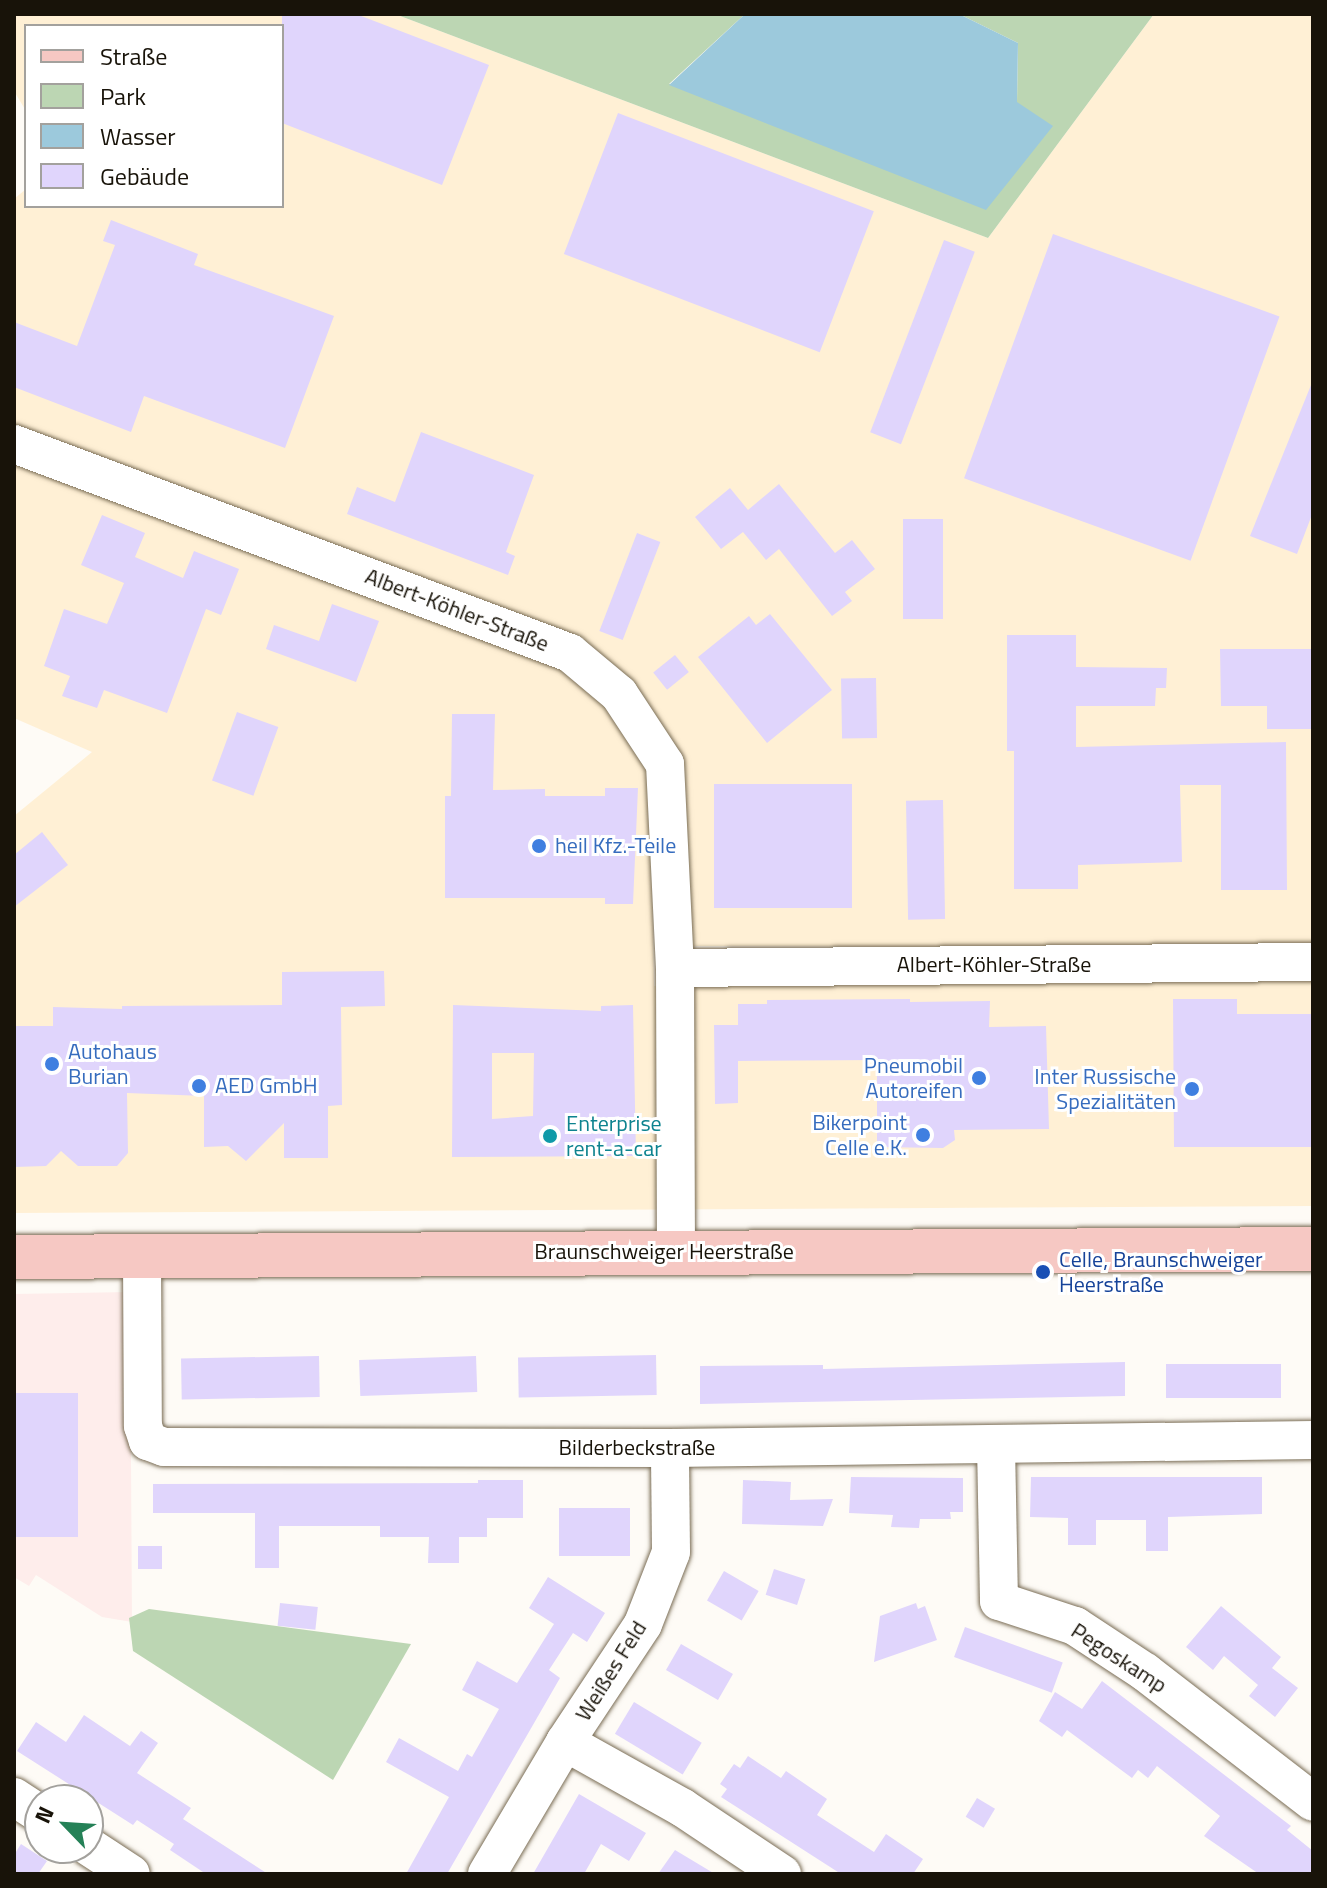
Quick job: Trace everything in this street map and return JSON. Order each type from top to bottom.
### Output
[{"type":"main road","name":"Braunschweiger Heerstraße","points":[[14,1257],[1313,1249]]},
{"type":"street","name":"Albert-Köhler-Straße","points":[[14,444],[570,653],[619,694],[665,764],[675,968],[676,1252]]},
{"type":"street","name":"Albert-Köhler-Straße","points":[[675,968],[1313,962]]},
{"type":"street","name":"Bilderbeckstraße","points":[[142,1257],[143,1426],[148,1441],[164,1447],[670,1448],[1313,1440]]},
{"type":"street","name":"Pegoskamp","points":[[996,1445],[999,1601],[1075,1626],[1145,1672],[1313,1802]]},
{"type":"street","name":"Weißes Feld","points":[[487,1874],[565,1742],[643,1624],[671,1552],[670,1448]]},
{"type":"street","points":[[565,1742],[683,1808],[782,1874]]},
{"type":"street","points":[[104,1856],[131,1874]]},
{"type":"shaded area","points":[[14,14],[395,14],[988,238],[1154,14],[1313,14],[1313,948],[682,946],[675,759],[624,681],[14,426],[14,199],[24,191],[24,208],[284,208],[284,24],[24,24],[24,108],[14,91]]},
{"type":"shaded area","points":[[14,457],[564,669],[611,708],[650,774],[654,986],[1313,980],[1313,1206],[14,1213],[14,816],[92,752],[14,718]]},
{"type":"shaded area","points":[[130,1292],[132,1622],[102,1617],[36,1575],[29,1586],[14,1577],[14,1294]]},
{"type":"green space","points":[[395,14],[745,14],[669,84],[1017,102],[1018,43],[959,14],[1154,14],[988,238]]},
{"type":"green space","points":[[149,1609],[411,1644],[333,1780],[133,1651],[129,1618]]},
{"type":"water","points":[[745,14],[959,14],[1018,43],[1017,102],[1053,126],[986,210],[669,85]]},
{"type":"building","points":[[282,14],[356,14],[489,65],[442,185],[284,124]]},
{"type":"building","points":[[618,113],[874,211],[820,352],[564,254]]},
{"type":"building","points":[[111,220],[198,254],[194,265],[334,316],[285,448],[144,396],[131,432],[14,387],[14,322],[77,346],[115,245],[103,241]]},
{"type":"building","points":[[1053,234],[1279,316],[1191,561],[964,478]]},
{"type":"building","points":[[944,240],[975,252],[901,444],[870,432]]},
{"type":"building","points":[[1311,385],[1313,512],[1297,554],[1250,536]]},
{"type":"building","points":[[421,432],[534,475],[506,552],[515,556],[508,575],[347,514],[357,487],[395,502]]},
{"type":"building","points":[[779,484],[835,553],[852,540],[875,569],[845,592],[852,601],[832,616],[779,549],[766,560],[743,532],[721,549],[695,517],[730,488],[748,510]]},
{"type":"building","points":[[102,515],[145,533],[135,557],[183,578],[194,551],[239,569],[221,615],[206,609],[167,713],[104,690],[97,708],[62,696],[70,676],[44,666],[64,609],[107,624],[124,583],[81,565]]},
{"type":"building","points":[[903,519],[943,519],[943,619],[903,619]]},
{"type":"building","points":[[637,533],[660,542],[623,640],[599,631]]},
{"type":"building","points":[[332,604],[379,621],[356,682],[266,649],[274,625],[319,641]]},
{"type":"building","points":[[770,614],[832,690],[767,743],[698,657],[749,616],[756,625]]},
{"type":"building","points":[[1007,635],[1076,635],[1076,667],[1167,668],[1166,688],[1156,688],[1155,706],[1076,706],[1076,747],[1286,742],[1287,890],[1221,890],[1221,785],[1180,785],[1182,862],[1078,865],[1078,889],[1014,889],[1014,751],[1007,751]]},
{"type":"building","points":[[1220,649],[1312,649],[1312,729],[1267,729],[1267,706],[1221,706]]},
{"type":"building","points":[[675,655],[689,672],[667,690],[653,673]]},
{"type":"building","points":[[876,678],[877,738],[842,739],[841,679]]},
{"type":"building","points":[[237,712],[278,727],[253,796],[212,781]]},
{"type":"building","name":"heil Kfz.-Teile","points":[[452,714],[495,714],[493,790],[545,789],[545,796],[605,796],[605,788],[638,788],[633,904],[605,904],[605,898],[445,898],[445,796],[451,796]]},
{"type":"building","points":[[714,784],[852,784],[852,908],[714,908]]},
{"type":"building","points":[[943,800],[945,919],[908,920],[906,801]]},
{"type":"building","points":[[42,832],[68,865],[14,907],[14,855]]},
{"type":"building","points":[[384,971],[385,1006],[341,1007],[342,1105],[328,1106],[328,1158],[284,1158],[284,1123],[246,1161],[228,1146],[204,1147],[204,1096],[127,1093],[128,1153],[117,1166],[78,1166],[61,1151],[46,1166],[14,1167],[14,1026],[53,1026],[53,1007],[122,1009],[122,1006],[282,1005],[282,972]]},
{"type":"building","points":[[910,999],[910,1002],[990,1001],[989,1027],[1046,1026],[1049,1129],[954,1130],[955,1140],[943,1148],[877,1147],[877,1060],[738,1061],[738,1103],[715,1104],[714,1025],[738,1025],[738,1004],[767,1004],[767,1000]]},
{"type":"building","points":[[1173,999],[1237,999],[1237,1014],[1313,1014],[1313,1147],[1174,1147]]},
{"type":"building","points":[[453,1005],[601,1011],[601,1006],[633,1005],[636,1156],[452,1157]],"holes":[[[492,1053],[534,1053],[533,1116],[492,1119]]]},
{"type":"building","points":[[656,1355],[657,1395],[519,1397],[518,1357]]},
{"type":"building","points":[[319,1356],[320,1397],[182,1399],[181,1358]]},
{"type":"building","points":[[476,1356],[477,1392],[360,1396],[359,1360]]},
{"type":"building","points":[[1125,1362],[1125,1396],[700,1404],[700,1366],[823,1365],[823,1369]]},
{"type":"building","points":[[1166,1364],[1281,1364],[1281,1398],[1166,1398]]},
{"type":"building","points":[[14,1393],[78,1393],[78,1537],[14,1537]]},
{"type":"building","points":[[851,1477],[963,1478],[963,1512],[950,1512],[951,1519],[920,1519],[919,1528],[891,1527],[893,1515],[849,1513]]},
{"type":"building","points":[[1031,1477],[1262,1477],[1262,1514],[1168,1517],[1168,1551],[1146,1551],[1146,1520],[1096,1520],[1096,1545],[1068,1545],[1068,1518],[1030,1517]]},
{"type":"building","points":[[478,1480],[523,1480],[523,1518],[487,1518],[487,1537],[459,1537],[459,1563],[428,1563],[429,1537],[380,1537],[380,1526],[279,1526],[279,1568],[255,1568],[255,1513],[153,1513],[153,1484],[478,1483]]},
{"type":"building","points":[[743,1480],[791,1482],[790,1500],[833,1499],[823,1526],[742,1524]]},
{"type":"building","points":[[559,1508],[630,1508],[630,1556],[559,1556]]},
{"type":"building","points":[[138,1546],[162,1546],[162,1569],[138,1569]]},
{"type":"building","points":[[774,1569],[805,1579],[797,1605],[766,1595]]},
{"type":"building","points":[[724,1571],[759,1591],[742,1620],[707,1600]]},
{"type":"building","points":[[548,1577],[605,1613],[587,1642],[573,1633],[549,1670],[560,1678],[447,1874],[406,1874],[449,1797],[386,1762],[399,1738],[458,1771],[467,1754],[472,1757],[499,1709],[462,1690],[477,1661],[517,1683],[554,1624],[529,1608]]},
{"type":"building","points":[[280,1603],[318,1607],[315,1630],[278,1626]]},
{"type":"building","points":[[916,1603],[918,1609],[925,1606],[937,1640],[874,1662],[880,1616]]},
{"type":"building","points":[[1221,1606],[1281,1657],[1272,1668],[1298,1688],[1275,1717],[1249,1696],[1258,1685],[1224,1656],[1213,1670],[1186,1647]]},
{"type":"building","points":[[965,1627],[1063,1663],[1052,1693],[954,1657]]},
{"type":"building","points":[[681,1644],[733,1674],[718,1700],[666,1670]]},
{"type":"building","points":[[1102,1681],[1291,1826],[1287,1830],[1313,1851],[1313,1874],[1259,1874],[1204,1836],[1220,1816],[1157,1766],[1148,1778],[1138,1770],[1132,1778],[1067,1730],[1062,1737],[1039,1721],[1055,1692],[1082,1709]]},
{"type":"building","points":[[634,1702],[702,1743],[683,1774],[615,1734]]},
{"type":"building","points":[[84,1715],[130,1746],[141,1731],[158,1743],[137,1773],[191,1808],[183,1819],[268,1874],[206,1874],[170,1850],[174,1844],[137,1820],[133,1825],[104,1806],[104,1784],[69,1784],[17,1751],[36,1722],[66,1742]]},
{"type":"building","points":[[748,1756],[781,1778],[786,1771],[827,1799],[817,1815],[874,1852],[886,1834],[923,1859],[913,1874],[841,1874],[721,1797],[727,1789],[720,1784],[734,1764],[740,1768]]},
{"type":"building","points":[[579,1794],[646,1833],[629,1861],[601,1844],[584,1874],[533,1874]]},
{"type":"building","points":[[977,1798],[995,1809],[984,1828],[966,1817]]},
{"type":"building","points":[[21,1844],[24,1846],[24,1864],[45,1864],[38,1874],[14,1874],[14,1855]]},
{"type":"building","points":[[675,1850],[715,1874],[658,1874]]},
{"type":"place","name":"heil Kfz.-Teile","points":[[539,846]]},
{"type":"place","name":"Autohaus Burian","points":[[52,1064]]},
{"type":"place","name":"Pneumobil Autoreifen","points":[[979,1078]]},
{"type":"place","name":"AED GmbH","points":[[199,1086]]},
{"type":"place","name":"Inter Russische Spezialitäten","points":[[1192,1089]]},
{"type":"place","name":"Bikerpoint Celle e.K.","points":[[923,1135]]},
{"type":"place","name":"Enterprise rent-a-car","points":[[550,1136]]},
{"type":"place","name":"Celle, Braunschweiger Heerstraße","points":[[1043,1272]]}]
